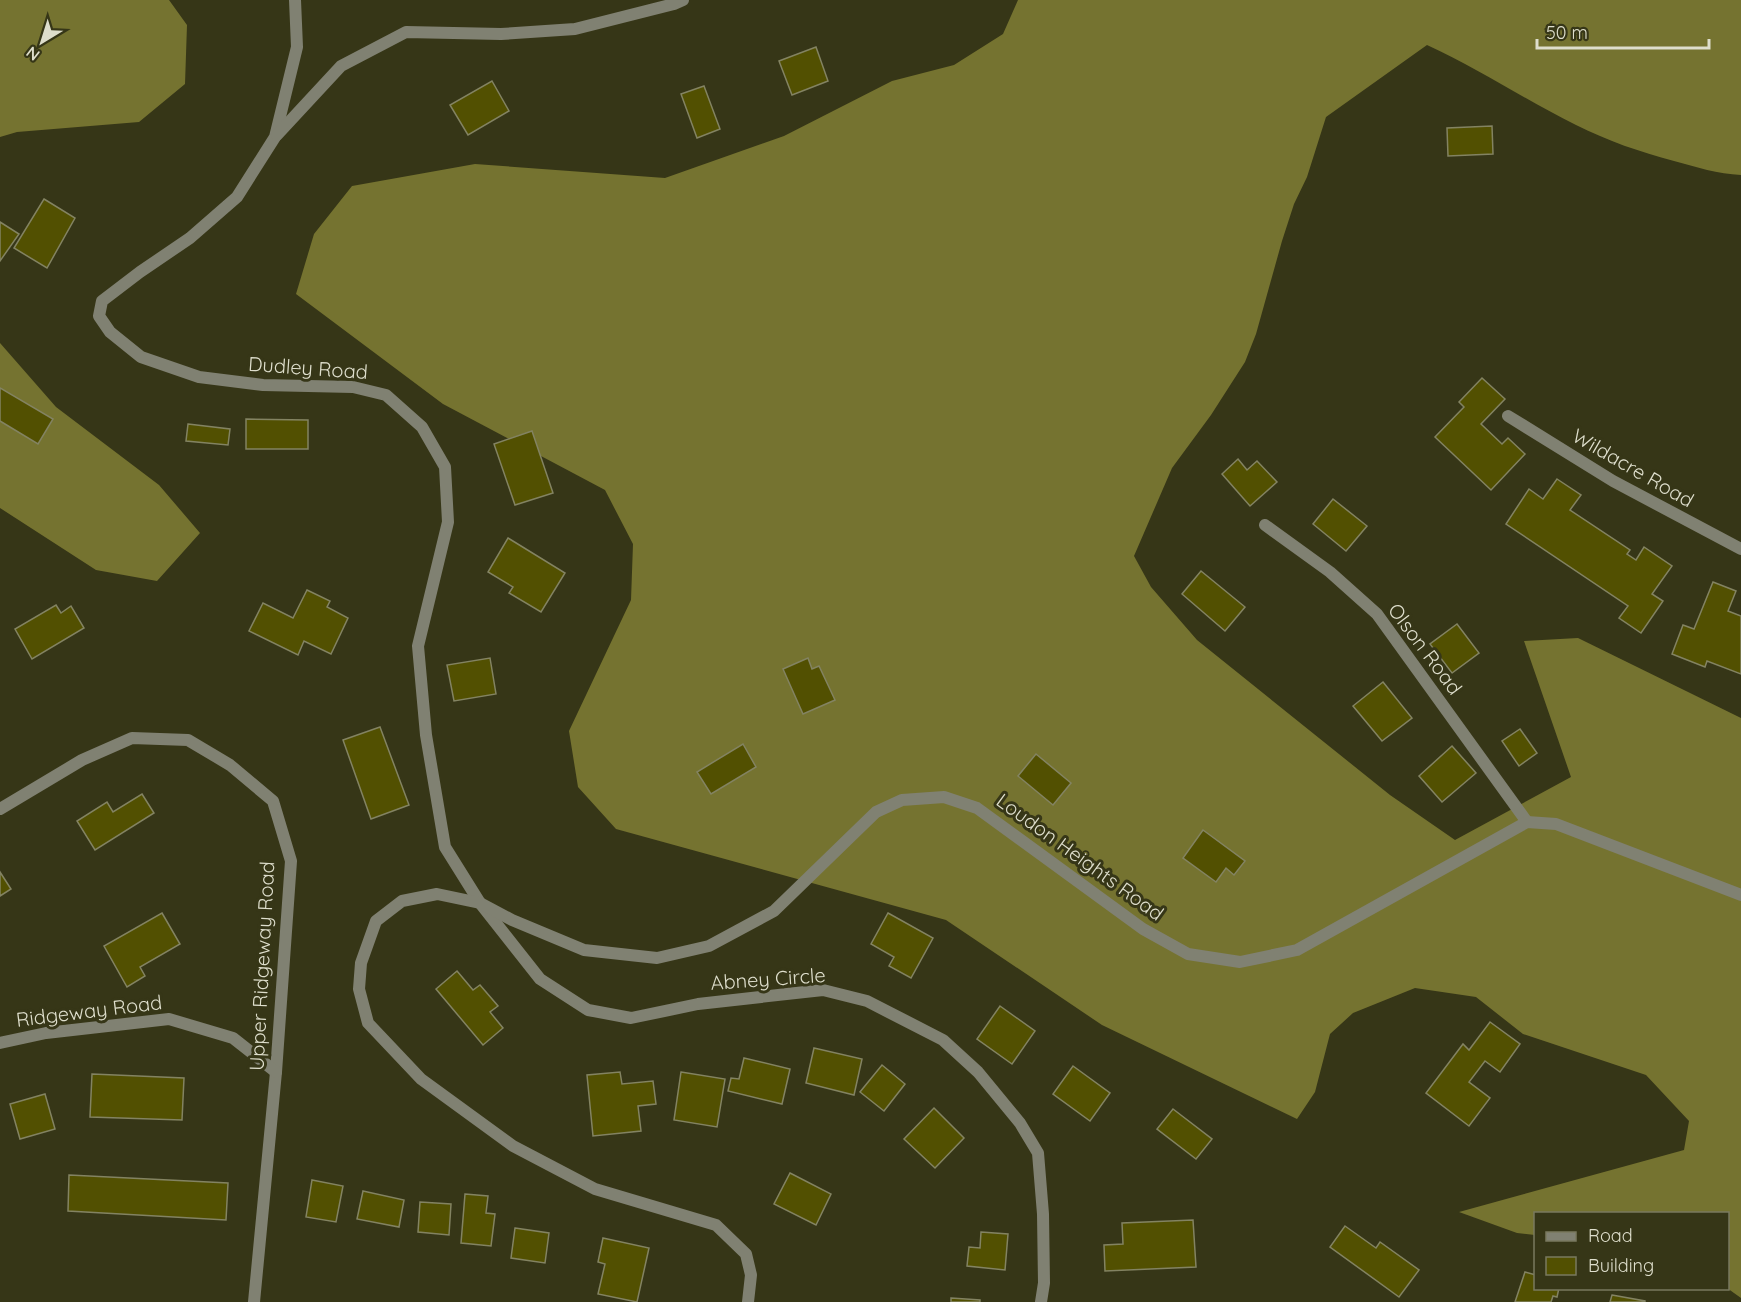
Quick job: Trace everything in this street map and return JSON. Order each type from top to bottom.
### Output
[{"type":"street","name":"Dudley Road","points":[[295,0],[297,46],[275,137],[237,197],[190,238],[102,301],[99,316],[110,332],[141,357],[189,374],[263,385],[353,387],[386,395],[422,427],[445,467],[448,522],[418,646],[426,735],[445,847],[480,903]]},
{"type":"street","points":[[275,137],[341,66],[406,32],[501,34],[575,29],[683,0]]},
{"type":"street","name":"Wildacre Road","points":[[1508,416],[1613,481],[1741,549]]},
{"type":"street","name":"Olson Road","points":[[1265,525],[1330,572],[1377,614],[1527,822]]},
{"type":"street","name":"Upper Ridgeway Road","points":[[0,809],[82,760],[132,738],[188,740],[230,765],[273,801],[291,861],[276,1072],[254,1302]]},
{"type":"street","name":"Loudon Heights Road","points":[[748,1302],[751,1275],[746,1254],[716,1225],[595,1189],[513,1146],[421,1079],[368,1023],[359,989],[361,963],[376,921],[402,901],[437,894],[480,903],[512,920],[584,950],[657,958],[699,949],[709,946],[774,911],[876,812],[902,800],[944,797],[977,808],[1143,929],[1188,954],[1240,963],[1297,950],[1527,822]]},
{"type":"street","points":[[1527,822],[1556,824],[1741,895]]},
{"type":"street","name":"Abney Circle","points":[[480,903],[540,979],[588,1010],[631,1018],[698,1004],[823,990],[867,1001],[943,1040],[978,1072],[1020,1123],[1038,1154],[1043,1214],[1044,1283],[1041,1302]]},
{"type":"street","name":"Ridgeway Road","points":[[0,1043],[46,1033],[169,1019],[233,1038],[276,1072]]},
{"type":"shaded area","points":[[0,0],[169,0],[187,25],[185,84],[139,122],[17,132],[0,137]]},
{"type":"shaded area","points":[[1018,0],[1741,0],[1741,175],[1691,166],[1636,150],[1600,136],[1427,45],[1326,117],[1307,177],[1294,204],[1256,334],[1245,362],[1211,415],[1172,468],[1134,556],[1151,587],[1197,640],[1390,795],[1455,840],[1571,777],[1524,641],[1578,638],[1741,718],[1741,1298],[1729,1289],[1729,1212],[1534,1212],[1534,1235],[1517,1233],[1459,1212],[1684,1150],[1689,1121],[1646,1075],[1523,1034],[1476,997],[1415,988],[1353,1013],[1330,1034],[1315,1092],[1297,1119],[1102,1025],[946,920],[616,829],[578,787],[569,731],[631,600],[633,544],[605,490],[443,404],[296,294],[314,234],[352,186],[475,164],[665,178],[784,136],[892,81],[954,65],[1003,34]]},
{"type":"shaded area","points":[[0,343],[56,407],[159,485],[200,533],[157,581],[96,570],[0,508]]},
{"type":"building","points":[[816,47],[828,81],[792,95],[779,61]]},
{"type":"building","points":[[492,81],[509,111],[468,135],[450,105]]},
{"type":"building","points":[[704,86],[720,129],[697,138],[681,94]]},
{"type":"building","points":[[1492,126],[1493,154],[1448,156],[1447,128]]},
{"type":"building","points":[[44,199],[75,218],[47,268],[14,248]]},
{"type":"building","points":[[0,222],[19,234],[0,261]]},
{"type":"building","points":[[1482,378],[1505,399],[1481,424],[1502,444],[1508,438],[1525,454],[1491,490],[1435,437],[1464,407],[1459,402]]},
{"type":"building","points":[[0,388],[53,419],[38,444],[0,421]]},
{"type":"building","points":[[246,419],[308,420],[308,449],[246,449]]},
{"type":"building","points":[[188,424],[230,429],[228,445],[186,441]]},
{"type":"building","points":[[532,431],[553,493],[515,505],[494,444]]},
{"type":"building","points":[[1238,459],[1247,470],[1257,461],[1277,482],[1250,506],[1222,474]]},
{"type":"building","points":[[1557,479],[1581,495],[1570,510],[1630,550],[1627,554],[1636,560],[1644,547],[1672,566],[1652,594],[1663,601],[1641,633],[1619,618],[1628,606],[1506,524],[1529,489],[1543,499]]},
{"type":"building","points":[[1333,499],[1367,526],[1346,551],[1313,524]]},
{"type":"building","points":[[508,538],[565,573],[541,612],[509,593],[513,587],[488,572]]},
{"type":"building","points":[[1201,571],[1245,607],[1225,631],[1182,594]]},
{"type":"building","points":[[1713,582],[1736,591],[1728,611],[1741,616],[1741,674],[1707,661],[1705,667],[1672,654],[1683,625],[1694,629]]},
{"type":"building","points":[[307,590],[330,601],[327,607],[348,618],[331,654],[304,641],[298,655],[249,631],[263,603],[293,618]]},
{"type":"building","points":[[56,605],[61,613],[71,606],[84,628],[32,659],[15,629]]},
{"type":"building","points":[[1457,624],[1479,653],[1452,673],[1430,644]]},
{"type":"building","points":[[490,658],[496,694],[454,701],[447,665]]},
{"type":"building","points":[[808,658],[812,669],[819,666],[835,700],[803,714],[783,669]]},
{"type":"building","points":[[1383,682],[1412,718],[1382,741],[1353,706]]},
{"type":"building","points":[[380,727],[409,805],[371,819],[343,740]]},
{"type":"building","points":[[1520,729],[1537,753],[1519,766],[1502,741]]},
{"type":"building","points":[[743,744],[756,767],[711,794],[697,772]]},
{"type":"building","points":[[1452,746],[1476,773],[1442,802],[1419,776]]},
{"type":"building","points":[[1036,754],[1071,783],[1053,805],[1018,776]]},
{"type":"building","points":[[142,794],[154,813],[95,850],[77,821],[107,802],[113,812]]},
{"type":"building","points":[[1203,830],[1245,861],[1234,875],[1226,868],[1216,882],[1183,858]]},
{"type":"building","points":[[0,872],[11,889],[0,896]]},
{"type":"building","points":[[162,913],[180,944],[140,967],[145,976],[127,987],[104,946]]},
{"type":"building","points":[[888,913],[933,938],[911,978],[889,966],[894,957],[871,944]]},
{"type":"building","points":[[457,971],[473,990],[480,985],[498,1006],[490,1012],[503,1028],[483,1045],[436,989]]},
{"type":"building","points":[[1000,1006],[1035,1031],[1012,1064],[977,1039]]},
{"type":"building","points":[[1490,1022],[1520,1044],[1500,1072],[1485,1061],[1469,1082],[1490,1098],[1469,1126],[1426,1093],[1463,1044],[1469,1050]]},
{"type":"building","points":[[814,1048],[862,1059],[854,1095],[806,1083]]},
{"type":"building","points":[[744,1058],[790,1069],[782,1104],[728,1091],[731,1078],[739,1079]]},
{"type":"building","points":[[882,1065],[905,1084],[884,1111],[860,1092]]},
{"type":"building","points":[[1073,1066],[1110,1093],[1090,1121],[1053,1094]]},
{"type":"building","points":[[620,1072],[622,1084],[653,1081],[656,1104],[638,1106],[641,1131],[593,1136],[587,1075]]},
{"type":"building","points":[[681,1072],[725,1079],[717,1127],[674,1120]]},
{"type":"building","points":[[92,1074],[184,1078],[182,1120],[90,1117]]},
{"type":"building","points":[[45,1094],[55,1129],[20,1139],[10,1104]]},
{"type":"building","points":[[934,1108],[964,1138],[935,1168],[904,1139]]},
{"type":"building","points":[[1173,1109],[1212,1139],[1196,1159],[1157,1129]]},
{"type":"building","points":[[790,1173],[831,1194],[816,1225],[774,1204]]},
{"type":"building","points":[[69,1175],[228,1183],[226,1220],[68,1211]]},
{"type":"building","points":[[312,1180],[343,1186],[336,1222],[306,1217]]},
{"type":"building","points":[[363,1191],[404,1200],[399,1227],[357,1219]]},
{"type":"building","points":[[465,1194],[488,1196],[486,1213],[495,1214],[491,1246],[461,1243]]},
{"type":"building","points":[[420,1202],[451,1204],[449,1235],[418,1232]]},
{"type":"building","points":[[1193,1220],[1196,1267],[1105,1271],[1104,1245],[1123,1244],[1122,1223]]},
{"type":"building","points":[[1345,1226],[1376,1248],[1380,1242],[1419,1270],[1399,1297],[1330,1247]]},
{"type":"building","points":[[515,1228],[549,1233],[545,1263],[511,1258]]},
{"type":"building","points":[[981,1232],[1008,1234],[1005,1270],[967,1266],[969,1247],[980,1248]]},
{"type":"building","points":[[603,1238],[649,1248],[637,1302],[598,1294],[605,1264],[598,1262]]},
{"type":"building","points":[[1525,1272],[1534,1274],[1534,1290],[1559,1290],[1557,1297],[1553,1296],[1551,1302],[1515,1302]]},
{"type":"building","points":[[1612,1295],[1645,1301],[1645,1302],[1610,1302]]},
{"type":"building","points":[[951,1298],[980,1300],[980,1302],[951,1302]]}]
